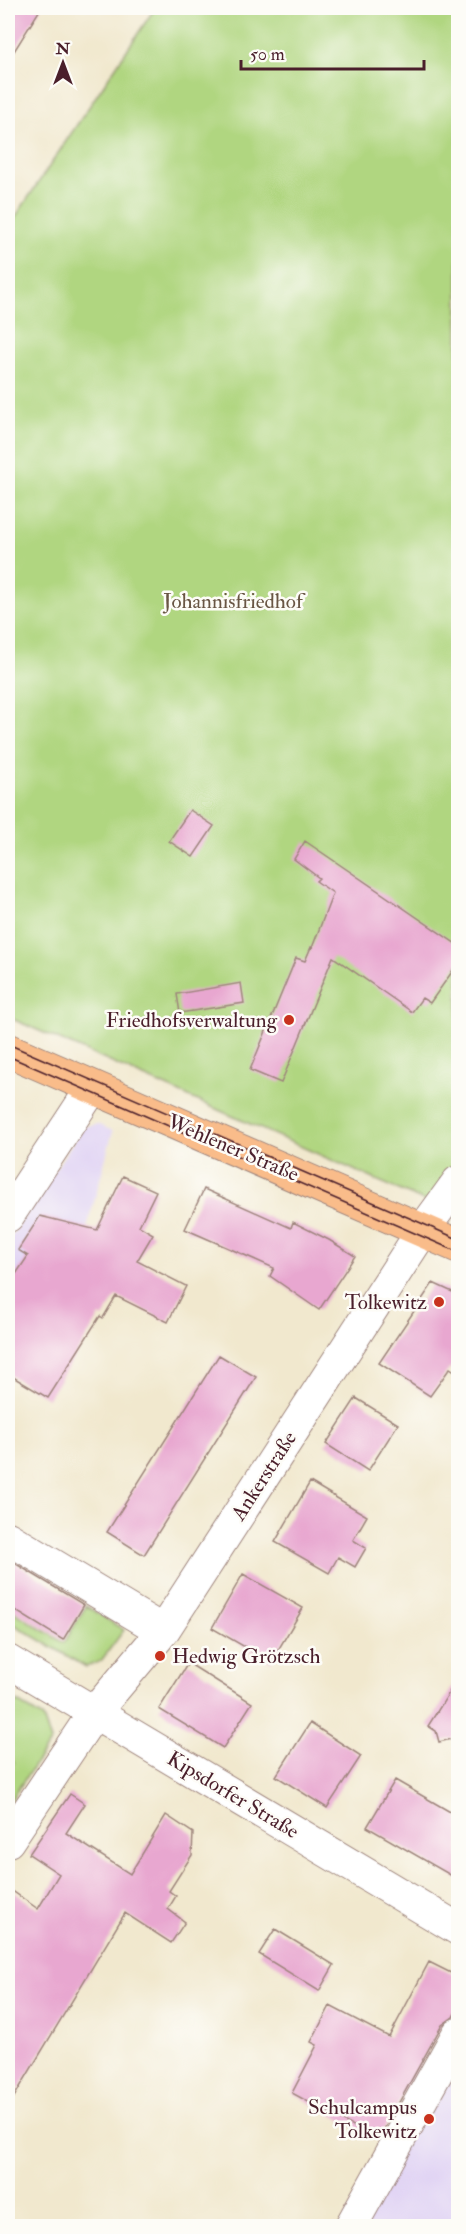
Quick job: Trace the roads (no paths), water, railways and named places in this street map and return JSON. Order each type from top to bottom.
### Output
[{"type":"main road","name":"Wehlener Straße","points":[[8,1050],[459,1246]]},
{"type":"street","points":[[8,1216],[93,1087]]},
{"type":"street","name":"Ankerstraße","points":[[8,1840],[94,1713],[163,1631],[423,1230],[459,1182]]},
{"type":"street","points":[[8,1538],[163,1631]]},
{"type":"street","name":"Kipsdorfer Straße","points":[[8,1661],[459,1929]]},
{"type":"street","points":[[351,2226],[459,2034]]},
{"type":"tram line","points":[[8,1044],[458,1239]]},
{"type":"tram line","points":[[8,1056],[458,1252]]},
{"type":"place","name":"Friedhofsverwaltung","points":[[289,1020]]},
{"type":"place","name":"Tolkewitz","points":[[439,1302]]},
{"type":"place","name":"Hedwig Grötzsch","points":[[160,1656]]},
{"type":"place","name":"Schulcampus Tolkewitz","points":[[429,2119]]},
{"type":"park label","name":"Johannisfriedhof","points":[[233,601]]}]
